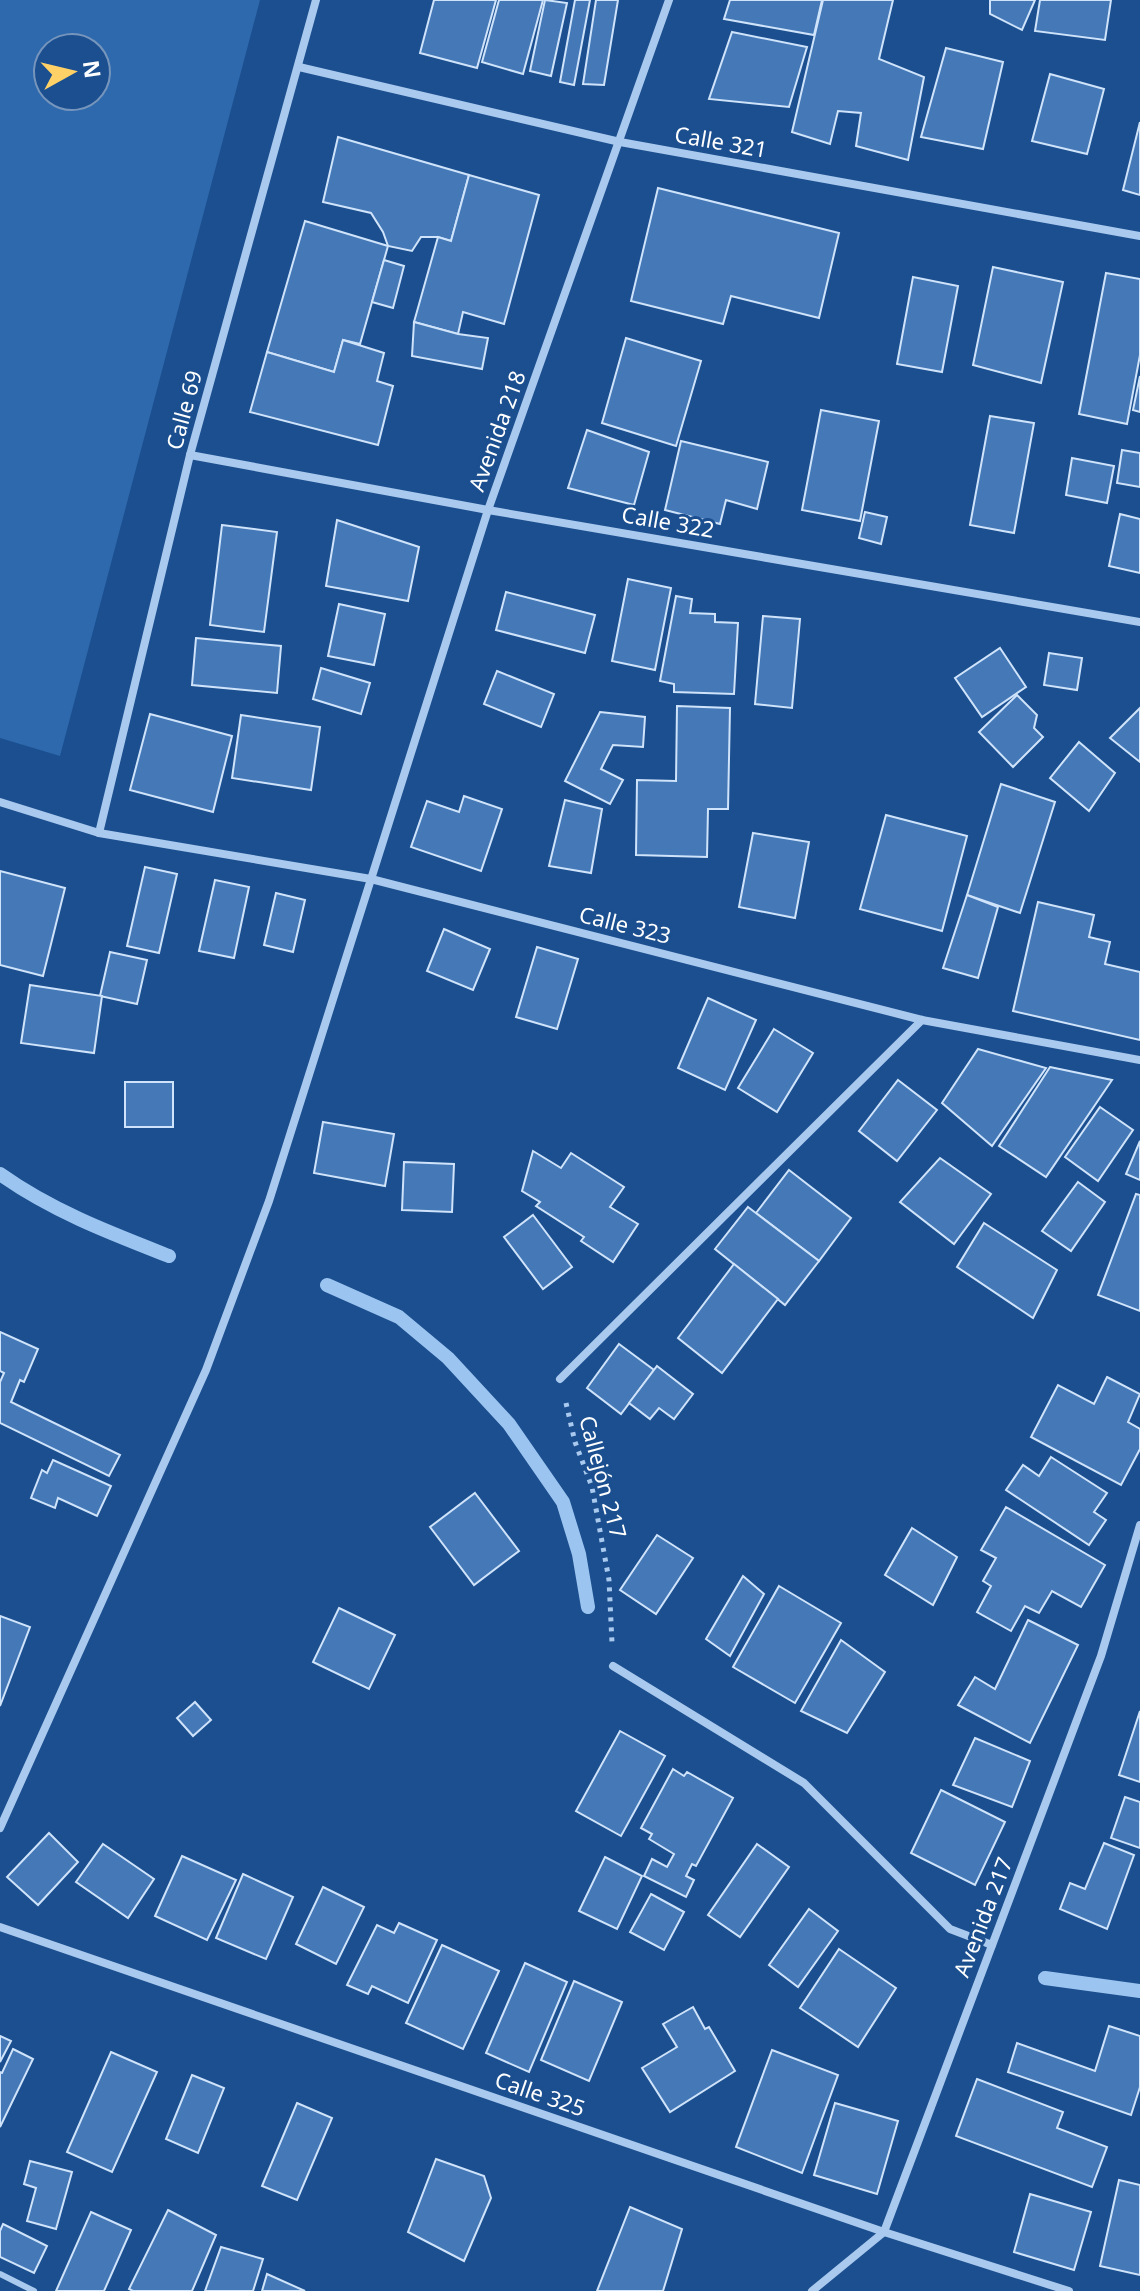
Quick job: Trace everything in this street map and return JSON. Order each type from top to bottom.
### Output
[{"type":"street","name":"Calle 69","points":[[99,833],[190,455],[316,0]]},
{"type":"street","name":"Avenida 218","points":[[0,1828],[206,1370],[269,1201],[488,510],[669,0]]},
{"type":"street","name":"Calle 321","points":[[299,67],[620,142],[1140,236]]},
{"type":"street","name":"Calle 322","points":[[190,455],[488,510],[1140,622]]},
{"type":"street","name":"Calle 323","points":[[0,802],[99,833],[371,879],[922,1020],[1140,1060]]},
{"type":"street","points":[[560,1379],[922,1020]]},
{"type":"street","name":"Avenida 217","points":[[884,2232],[1101,1656],[1140,1525]]},
{"type":"street","points":[[613,1666],[804,1783],[950,1929],[992,1945]]},
{"type":"street","name":"Calle 325","points":[[0,1927],[884,2232],[1069,2291]]},
{"type":"street","points":[[812,2291],[884,2232]]},
{"type":"lane","points":[[0,2274],[34,2291]]},
{"type":"path","name":"Callejón 217","points":[[560,1379],[575,1442],[592,1487],[609,1580],[613,1666]]},
{"type":"shaded area","points":[[0,0],[260,0],[60,756],[0,738]]},
{"type":"building","points":[[434,0],[496,0],[477,68],[420,53]]},
{"type":"building","points":[[499,0],[543,0],[523,74],[482,62]]},
{"type":"building","points":[[545,0],[567,3],[551,76],[530,71]]},
{"type":"building","points":[[575,0],[590,0],[574,85],[560,82]]},
{"type":"building","points":[[596,0],[618,0],[604,85],[583,84]]},
{"type":"building","points":[[730,0],[822,0],[814,35],[724,19]]},
{"type":"building","points":[[823,0],[893,0],[879,59],[924,77],[908,160],[856,146],[861,113],[838,111],[830,144],[792,132]]},
{"type":"building","points":[[990,0],[1035,0],[1022,30],[990,14]]},
{"type":"building","points":[[1040,0],[1111,0],[1105,40],[1035,31]]},
{"type":"building","points":[[732,32],[807,47],[789,107],[709,99]]},
{"type":"building","points":[[946,48],[1003,62],[983,149],[921,137]]},
{"type":"building","points":[[1050,74],[1104,89],[1087,154],[1032,141]]},
{"type":"building","points":[[1140,122],[1140,195],[1123,190]]},
{"type":"building","points":[[338,137],[469,175],[451,241],[421,237],[412,251],[388,246],[371,213],[323,202]]},
{"type":"building","points":[[469,175],[539,195],[504,324],[463,312],[458,334],[414,322],[438,237],[451,241]]},
{"type":"building","points":[[658,188],[839,233],[819,318],[731,296],[723,324],[631,301]]},
{"type":"building","points":[[305,221],[388,246],[360,344],[343,340],[334,372],[267,352]]},
{"type":"building","points":[[384,260],[404,266],[393,308],[372,302]]},
{"type":"building","points":[[993,267],[1063,282],[1041,383],[973,365]]},
{"type":"building","points":[[1106,273],[1140,279],[1140,355],[1127,424],[1079,414]]},
{"type":"building","points":[[913,277],[958,286],[942,372],[897,364]]},
{"type":"building","points":[[414,322],[458,334],[488,338],[482,369],[412,356]]},
{"type":"building","points":[[626,338],[701,361],[676,446],[602,423]]},
{"type":"building","points":[[343,340],[384,353],[377,381],[393,386],[378,445],[250,412],[267,352],[334,372]]},
{"type":"building","points":[[1140,376],[1140,412],[1133,410]]},
{"type":"building","points":[[821,410],[879,421],[860,521],[802,510]]},
{"type":"building","points":[[990,416],[1034,423],[1014,533],[970,525]]},
{"type":"building","points":[[587,430],[649,452],[634,505],[568,488]]},
{"type":"building","points":[[681,441],[768,462],[757,509],[726,500],[720,524],[665,510]]},
{"type":"building","points":[[1122,450],[1140,453],[1140,487],[1117,483]]},
{"type":"building","points":[[1072,458],[1114,466],[1107,503],[1066,495]]},
{"type":"building","points":[[865,512],[887,517],[881,544],[859,538]]},
{"type":"building","points":[[1120,514],[1140,519],[1140,573],[1109,566]]},
{"type":"building","points":[[337,520],[419,547],[408,601],[326,586]]},
{"type":"building","points":[[222,525],[277,532],[264,632],[210,625]]},
{"type":"building","points":[[628,579],[671,588],[655,670],[612,661]]},
{"type":"building","points":[[506,592],[595,615],[585,653],[496,630]]},
{"type":"building","points":[[676,596],[692,599],[690,613],[715,614],[715,622],[738,623],[734,694],[674,692],[674,684],[660,681]]},
{"type":"building","points":[[339,604],[385,614],[374,665],[328,656]]},
{"type":"building","points":[[763,616],[800,619],[792,708],[755,704]]},
{"type":"building","points":[[196,638],[281,646],[277,693],[192,685]]},
{"type":"building","points":[[1000,648],[1026,687],[982,717],[955,678]]},
{"type":"building","points":[[1049,653],[1082,658],[1077,690],[1044,685]]},
{"type":"building","points":[[321,668],[370,683],[361,714],[313,699]]},
{"type":"building","points":[[497,671],[554,694],[541,727],[484,704]]},
{"type":"building","points":[[1017,695],[1037,715],[1034,728],[1043,737],[1013,767],[979,732]]},
{"type":"building","points":[[677,706],[730,708],[728,809],[708,809],[707,857],[636,855],[637,780],[676,781]]},
{"type":"building","points":[[1140,708],[1140,762],[1110,738]]},
{"type":"building","points":[[600,712],[645,717],[643,747],[613,745],[601,769],[623,780],[610,804],[565,781]]},
{"type":"building","points":[[150,714],[232,736],[213,812],[130,790]]},
{"type":"building","points":[[241,715],[320,727],[311,790],[232,778]]},
{"type":"building","points":[[1079,742],[1115,773],[1089,811],[1050,778]]},
{"type":"building","points":[[1001,784],[1055,802],[1020,913],[967,895]]},
{"type":"building","points":[[464,796],[502,809],[481,871],[411,847],[427,801],[459,812]]},
{"type":"building","points":[[565,800],[602,809],[591,873],[549,866]]},
{"type":"building","points":[[886,815],[967,836],[942,931],[860,909]]},
{"type":"building","points":[[753,833],[809,842],[795,918],[739,907]]},
{"type":"building","points":[[145,867],[177,874],[159,953],[127,946]]},
{"type":"building","points":[[0,871],[65,888],[43,976],[0,965]]},
{"type":"building","points":[[215,880],[249,887],[234,958],[199,951]]},
{"type":"building","points":[[276,893],[305,900],[293,952],[264,945]]},
{"type":"building","points":[[967,895],[998,907],[978,978],[943,968]]},
{"type":"building","points":[[1038,902],[1094,915],[1089,937],[1110,942],[1105,964],[1140,972],[1140,1040],[1013,1011]]},
{"type":"building","points":[[444,929],[490,949],[473,990],[427,971]]},
{"type":"building","points":[[537,947],[578,959],[557,1029],[516,1017]]},
{"type":"building","points":[[110,952],[147,960],[137,1004],[100,996]]},
{"type":"building","points":[[30,985],[102,996],[94,1053],[21,1043]]},
{"type":"building","points":[[708,998],[756,1020],[725,1090],[678,1068]]},
{"type":"building","points":[[774,1029],[813,1053],[777,1112],[738,1088]]},
{"type":"building","points":[[978,1049],[1046,1068],[992,1146],[942,1103]]},
{"type":"building","points":[[1050,1067],[1112,1080],[1046,1177],[999,1146]]},
{"type":"building","points":[[898,1080],[937,1110],[897,1161],[859,1131]]},
{"type":"building","points":[[125,1082],[173,1082],[173,1127],[125,1127]]},
{"type":"building","points":[[1100,1107],[1133,1130],[1098,1181],[1065,1157]]},
{"type":"building","points":[[323,1122],[394,1134],[385,1186],[314,1173]]},
{"type":"building","points":[[1140,1141],[1140,1180],[1126,1174]]},
{"type":"building","points":[[533,1151],[561,1168],[571,1153],[624,1187],[610,1207],[638,1224],[613,1262],[581,1241],[584,1237],[536,1206],[540,1202],[522,1191]]},
{"type":"building","points":[[940,1158],[991,1194],[954,1244],[900,1202]]},
{"type":"building","points":[[404,1162],[454,1164],[452,1212],[402,1210]]},
{"type":"building","points":[[789,1170],[851,1218],[819,1261],[756,1213]]},
{"type":"building","points":[[1078,1182],[1105,1202],[1071,1251],[1042,1231]]},
{"type":"building","points":[[1136,1194],[1140,1195],[1140,1311],[1098,1295]]},
{"type":"building","points":[[748,1207],[819,1261],[785,1305],[715,1249]]},
{"type":"building","points":[[533,1215],[572,1267],[543,1289],[504,1237]]},
{"type":"building","points":[[984,1223],[1057,1270],[1033,1318],[957,1267]]},
{"type":"building","points":[[734,1264],[778,1299],[722,1373],[678,1338]]},
{"type":"building","points":[[0,1332],[38,1349],[24,1382],[20,1380],[11,1402],[120,1455],[109,1476],[0,1423],[0,1382],[4,1373],[0,1371]]},
{"type":"building","points":[[619,1344],[654,1370],[621,1414],[587,1388]]},
{"type":"building","points":[[657,1366],[693,1394],[674,1419],[659,1408],[650,1419],[629,1403]]},
{"type":"building","points":[[1107,1377],[1140,1394],[1128,1422],[1140,1429],[1140,1449],[1121,1485],[1031,1437],[1058,1385],[1094,1404]]},
{"type":"building","points":[[1051,1457],[1107,1493],[1094,1512],[1106,1520],[1089,1545],[1006,1490],[1023,1465],[1039,1476]]},
{"type":"building","points":[[53,1460],[111,1486],[97,1516],[58,1498],[55,1508],[31,1498],[42,1470],[47,1473]]},
{"type":"building","points":[[475,1493],[519,1551],[474,1585],[430,1527]]},
{"type":"building","points":[[1006,1507],[1105,1565],[1081,1607],[1052,1591],[1039,1613],[1025,1606],[1011,1631],[977,1612],[991,1586],[983,1581],[996,1558],[981,1550]]},
{"type":"building","points":[[912,1528],[957,1557],[933,1605],[885,1575]]},
{"type":"building","points":[[657,1535],[693,1558],[656,1614],[620,1590]]},
{"type":"building","points":[[743,1576],[764,1594],[730,1656],[706,1639]]},
{"type":"building","points":[[779,1586],[841,1623],[795,1703],[733,1667]]},
{"type":"building","points":[[339,1608],[395,1635],[369,1689],[313,1662]]},
{"type":"building","points":[[0,1616],[30,1627],[0,1706]]},
{"type":"building","points":[[1028,1620],[1078,1645],[1030,1743],[958,1705],[975,1677],[995,1689]]},
{"type":"building","points":[[841,1640],[885,1672],[847,1733],[801,1711]]},
{"type":"building","points":[[195,1702],[211,1720],[193,1736],[177,1718]]},
{"type":"building","points":[[1140,1711],[1140,1782],[1119,1775]]},
{"type":"building","points":[[620,1731],[665,1756],[621,1836],[576,1811]]},
{"type":"building","points":[[975,1738],[1030,1761],[1012,1807],[953,1785]]},
{"type":"building","points":[[673,1769],[684,1776],[687,1772],[733,1798],[696,1866],[692,1864],[686,1876],[694,1880],[686,1897],[644,1876],[652,1859],[667,1867],[674,1854],[649,1839],[652,1834],[641,1828]]},
{"type":"building","points":[[941,1790],[1005,1822],[975,1885],[911,1853]]},
{"type":"building","points":[[1125,1797],[1140,1802],[1140,1848],[1111,1838]]},
{"type":"building","points":[[49,1833],[78,1862],[38,1905],[7,1877]]},
{"type":"building","points":[[1104,1843],[1134,1855],[1107,1929],[1060,1909],[1070,1883],[1085,1889]]},
{"type":"building","points":[[103,1844],[154,1879],[128,1918],[76,1882]]},
{"type":"building","points":[[757,1844],[789,1867],[740,1937],[708,1915]]},
{"type":"building","points":[[182,1856],[236,1880],[207,1940],[155,1916]]},
{"type":"building","points":[[605,1857],[642,1876],[617,1929],[579,1911]]},
{"type":"building","points":[[243,1874],[293,1897],[266,1959],[216,1938]]},
{"type":"building","points":[[323,1887],[364,1907],[336,1964],[296,1944]]},
{"type":"building","points":[[651,1894],[684,1912],[664,1950],[630,1932]]},
{"type":"building","points":[[809,1909],[838,1931],[798,1987],[769,1965]]},
{"type":"building","points":[[399,1923],[437,1940],[408,2003],[372,1986],[368,1994],[347,1985],[377,1925],[394,1933]]},
{"type":"building","points":[[442,1945],[499,1971],[463,2049],[406,2023]]},
{"type":"building","points":[[839,1949],[896,1988],[858,2047],[800,2008]]},
{"type":"building","points":[[525,1963],[567,1982],[529,2072],[486,2053]]},
{"type":"building","points":[[574,1981],[622,2002],[589,2081],[541,2060]]},
{"type":"building","points":[[693,2007],[705,2029],[709,2027],[735,2071],[670,2112],[642,2068],[677,2047],[663,2024]]},
{"type":"building","points":[[1109,2026],[1140,2036],[1140,2087],[1131,2115],[1008,2072],[1017,2043],[1095,2071]]},
{"type":"building","points":[[0,2036],[11,2041],[0,2062]]},
{"type":"building","points":[[13,2049],[33,2059],[0,2127],[0,2072]]},
{"type":"building","points":[[772,2050],[838,2075],[802,2173],[736,2147]]},
{"type":"building","points":[[111,2052],[157,2072],[112,2172],[67,2152]]},
{"type":"building","points":[[192,2075],[224,2088],[198,2153],[166,2139]]},
{"type":"building","points":[[977,2079],[1063,2112],[1057,2128],[1107,2147],[1092,2187],[956,2136]]},
{"type":"building","points":[[297,2103],[332,2118],[297,2200],[262,2186]]},
{"type":"building","points":[[835,2103],[898,2121],[877,2194],[814,2175]]},
{"type":"building","points":[[436,2159],[484,2176],[491,2198],[464,2261],[408,2232]]},
{"type":"building","points":[[30,2161],[72,2172],[56,2229],[27,2221],[36,2188],[24,2184]]},
{"type":"building","points":[[1119,2180],[1140,2185],[1140,2275],[1100,2266]]},
{"type":"building","points":[[1030,2194],[1091,2212],[1074,2270],[1014,2252]]},
{"type":"building","points":[[630,2207],[682,2229],[663,2291],[597,2291]]},
{"type":"building","points":[[168,2210],[216,2235],[192,2291],[133,2291],[129,2289]]},
{"type":"building","points":[[91,2212],[131,2230],[104,2291],[56,2291]]},
{"type":"building","points":[[3,2224],[47,2246],[34,2273],[0,2257]]},
{"type":"building","points":[[221,2247],[263,2259],[253,2291],[205,2291]]},
{"type":"building","points":[[267,2274],[305,2291],[262,2291]]},
{"type":"waterway","points":[[0,1174],[61,1210],[169,1256]]},
{"type":"waterway","points":[[327,1285],[399,1317],[448,1358],[509,1424],[563,1502],[579,1554],[588,1607]]},
{"type":"waterway","points":[[1045,1978],[1140,1991]]}]
